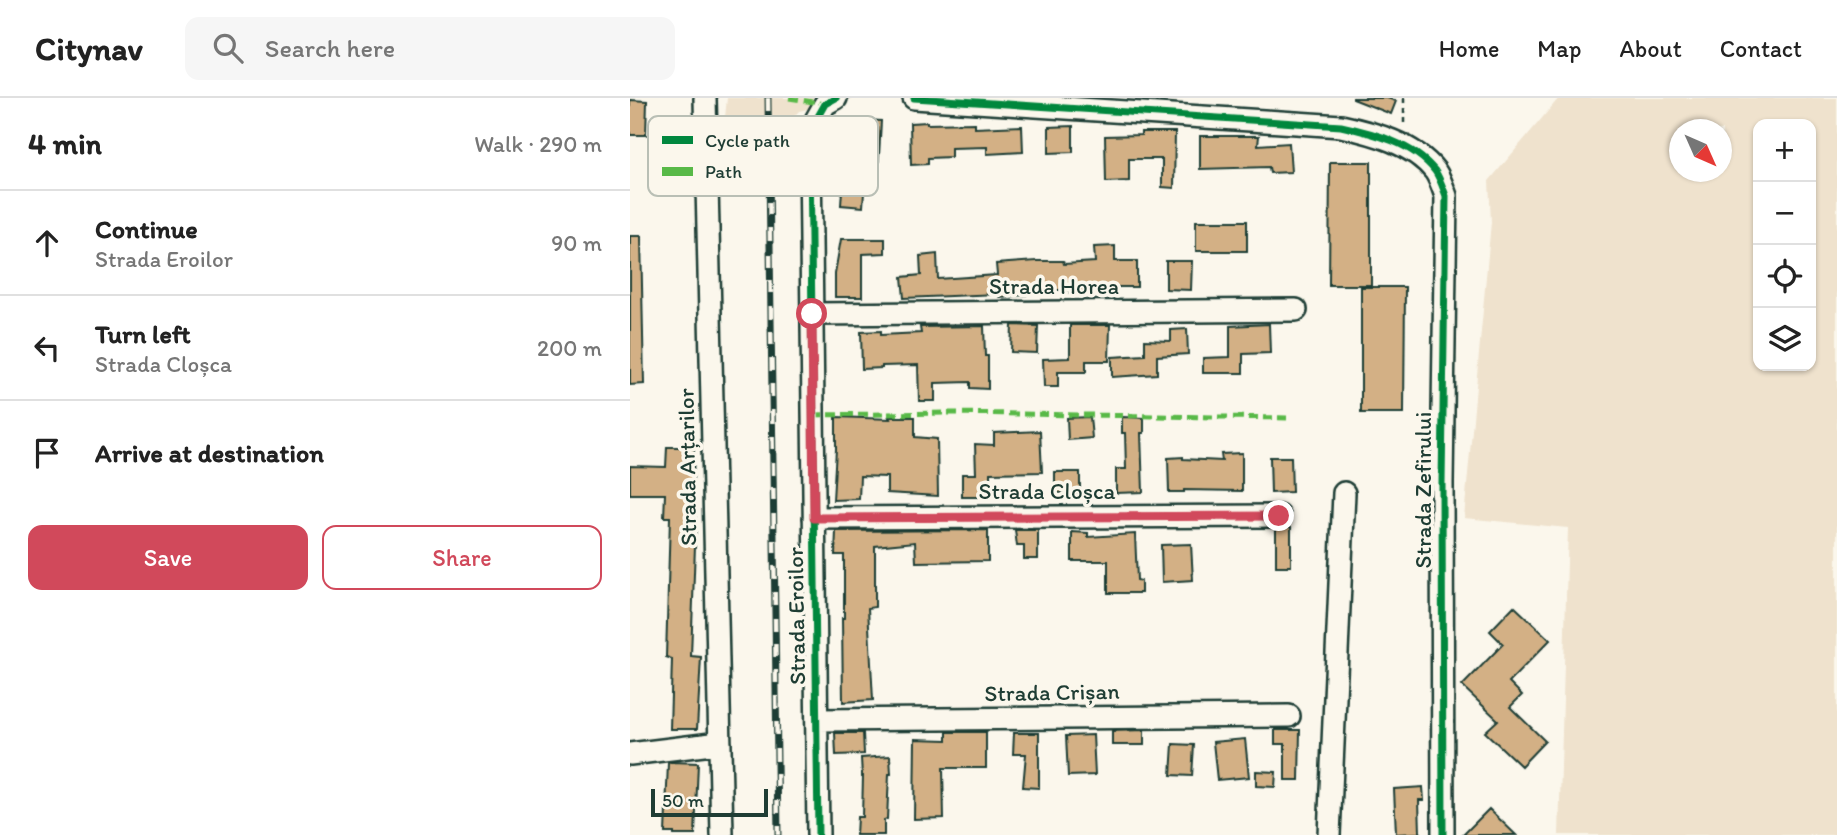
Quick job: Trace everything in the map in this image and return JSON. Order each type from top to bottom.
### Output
[{"type":"street","name":"Strada Arțarilor","points":[[705,98],[705,116]]},
{"type":"street","points":[[914,98],[1341,126],[1363,131],[1412,151]]},
{"type":"street","name":"Strada Eroilor","points":[[819,116],[830,101]]},
{"type":"street","name":"Strada Zefirului","points":[[1412,151],[1437,173],[1446,196],[1442,483],[1443,835]]},
{"type":"street","name":"Strada Arțarilor","points":[[707,196],[722,835]]},
{"type":"street","name":"Strada Eroilor","points":[[811,196],[818,835]]},
{"type":"street","name":"Strada Horea","points":[[812,314],[1296,310]]},
{"type":"street","points":[[1329,835],[1344,493]]},
{"type":"street","name":"Strada Cloșca","points":[[814,518],[1279,516]]},
{"type":"street","name":"Strada Crișan","points":[[817,720],[1289,716]]},
{"type":"street","points":[[630,754],[720,743]]},
{"type":"path","points":[[1404,98],[1412,151]]},
{"type":"shaded area","points":[[727,98],[855,98],[799,111],[794,116],[725,116]]},
{"type":"shaded area","points":[[1559,98],[1837,98],[1837,835],[1559,835],[1568,528],[1464,518],[1491,222],[1489,181]]},
{"type":"building","points":[[1353,98],[1387,98],[1396,101],[1391,114]]},
{"type":"building","points":[[630,100],[647,101],[646,135],[630,135]]},
{"type":"building","points":[[878,121],[881,121],[878,174]]},
{"type":"building","points":[[910,123],[975,123],[975,128],[1022,126],[1023,152],[987,154],[987,147],[951,148],[951,157],[928,158],[928,164],[911,165]]},
{"type":"building","points":[[1073,126],[1073,152],[1049,153],[1049,127]]},
{"type":"building","points":[[1141,132],[1175,132],[1174,188],[1162,187],[1162,159],[1129,159],[1129,181],[1106,182],[1105,136],[1141,135]]},
{"type":"building","points":[[1200,136],[1259,136],[1258,145],[1289,143],[1291,172],[1270,173],[1269,167],[1200,169]]},
{"type":"building","points":[[1330,162],[1371,162],[1371,285],[1329,285]]},
{"type":"building","points":[[842,196],[864,196],[863,207],[841,205]]},
{"type":"building","points":[[1196,221],[1247,221],[1247,251],[1196,251]]},
{"type":"building","points":[[630,236],[641,236],[644,384],[630,385]]},
{"type":"building","points":[[841,239],[885,239],[885,253],[862,254],[862,297],[835,297],[835,273]]},
{"type":"building","points":[[1115,246],[1115,261],[1137,261],[1137,287],[1069,293],[1069,290],[1050,290],[1050,286],[1025,287],[1026,295],[904,298],[902,277],[921,275],[920,256],[937,254],[938,279],[997,275],[996,264],[1037,261],[1063,261],[1064,264],[1095,262],[1094,247]]},
{"type":"building","points":[[1166,261],[1192,261],[1191,290],[1166,289]]},
{"type":"building","points":[[1361,287],[1405,287],[1404,413],[1361,413]]},
{"type":"building","points":[[1269,324],[1270,353],[1243,354],[1243,373],[1203,373],[1203,358],[1230,357],[1230,326]]},
{"type":"building","points":[[1012,325],[1038,326],[1037,353],[1011,352]]},
{"type":"building","points":[[1070,325],[1110,325],[1109,361],[1086,361],[1086,372],[1058,372],[1058,387],[1044,387],[1043,359],[1070,358]]},
{"type":"building","points":[[984,326],[988,389],[970,388],[970,382],[935,383],[935,401],[919,401],[918,365],[862,369],[861,332],[881,331],[881,335],[921,333],[920,327]]},
{"type":"building","points":[[1187,329],[1188,354],[1157,356],[1157,374],[1112,377],[1112,357],[1145,355],[1145,340],[1171,341],[1171,330]]},
{"type":"building","points":[[836,417],[915,417],[915,437],[937,439],[938,496],[887,493],[887,477],[860,476],[859,499],[833,500]]},
{"type":"building","points":[[1090,417],[1092,438],[1068,440],[1067,418]]},
{"type":"building","points":[[1122,417],[1144,418],[1144,433],[1141,433],[1143,492],[1116,493],[1116,469],[1126,469]]},
{"type":"building","points":[[1040,431],[1042,472],[990,473],[990,497],[962,497],[962,474],[976,474],[975,444],[994,445],[994,433]]},
{"type":"building","points":[[667,447],[694,447],[692,517],[696,518],[691,656],[701,657],[697,729],[670,729],[672,659],[666,657],[670,517],[664,517],[665,494],[630,494],[630,466],[666,467]]},
{"type":"building","points":[[1242,453],[1242,491],[1169,492],[1168,458],[1222,461],[1221,454]]},
{"type":"building","points":[[1270,457],[1291,457],[1292,492],[1271,493]]},
{"type":"building","points":[[1055,472],[1080,472],[1080,492],[1055,493]]},
{"type":"building","points":[[1291,527],[1291,566],[1276,566],[1276,529]]},
{"type":"building","points":[[988,530],[988,561],[916,562],[915,542],[875,546],[875,607],[868,608],[873,700],[843,702],[844,555],[835,555],[836,531]]},
{"type":"building","points":[[1015,530],[1038,530],[1038,559],[1024,559],[1024,546],[1017,546]]},
{"type":"building","points":[[1072,532],[1088,533],[1088,537],[1135,534],[1137,580],[1141,581],[1141,593],[1108,593],[1108,561],[1072,561]]},
{"type":"building","points":[[1191,544],[1193,580],[1162,582],[1161,545]]},
{"type":"building","points":[[1514,606],[1550,640],[1509,682],[1522,695],[1510,707],[1545,741],[1521,766],[1485,732],[1498,720],[1462,686],[1503,644],[1490,631]]},
{"type":"building","points":[[1144,730],[1144,745],[1112,745],[1112,731]]},
{"type":"building","points":[[1275,730],[1300,730],[1299,780],[1285,780],[1285,744],[1275,744]]},
{"type":"building","points":[[947,732],[986,732],[986,768],[943,768],[944,818],[914,819],[915,739],[947,740]]},
{"type":"building","points":[[835,733],[863,733],[864,754],[836,755]]},
{"type":"building","points":[[1014,733],[1039,733],[1039,788],[1023,787],[1026,754],[1013,754]]},
{"type":"building","points":[[1093,735],[1095,775],[1068,776],[1066,736]]},
{"type":"building","points":[[1245,739],[1249,777],[1217,780],[1213,742]]},
{"type":"building","points":[[1173,744],[1194,745],[1192,776],[1171,775]]},
{"type":"building","points":[[890,756],[891,774],[884,835],[856,835],[857,817],[862,817],[861,758]]},
{"type":"building","points":[[668,763],[698,763],[695,835],[665,833]]},
{"type":"building","points":[[1256,771],[1276,772],[1275,787],[1256,786]]},
{"type":"building","points":[[1423,787],[1424,800],[1419,800],[1420,833],[1396,834],[1394,789]]},
{"type":"building","points":[[1489,809],[1516,835],[1463,835]]},
{"type":"railway","points":[[768,98],[768,116]]},
{"type":"railway","points":[[769,196],[778,835]]},
{"type":"marked path","points":[[789,98],[825,104]]},
{"type":"marked path","points":[[813,415],[951,413],[1287,418]]},
{"type":"cycle path","points":[[818,116],[825,104],[836,98]]},
{"type":"cycle path","points":[[914,98],[1341,126],[1404,146],[1426,161],[1435,171],[1446,196],[1442,483],[1443,835]]},
{"type":"cycle path","points":[[810,196],[818,835]]},
{"type":"route","points":[[812,314],[814,518],[1279,516]]}]
